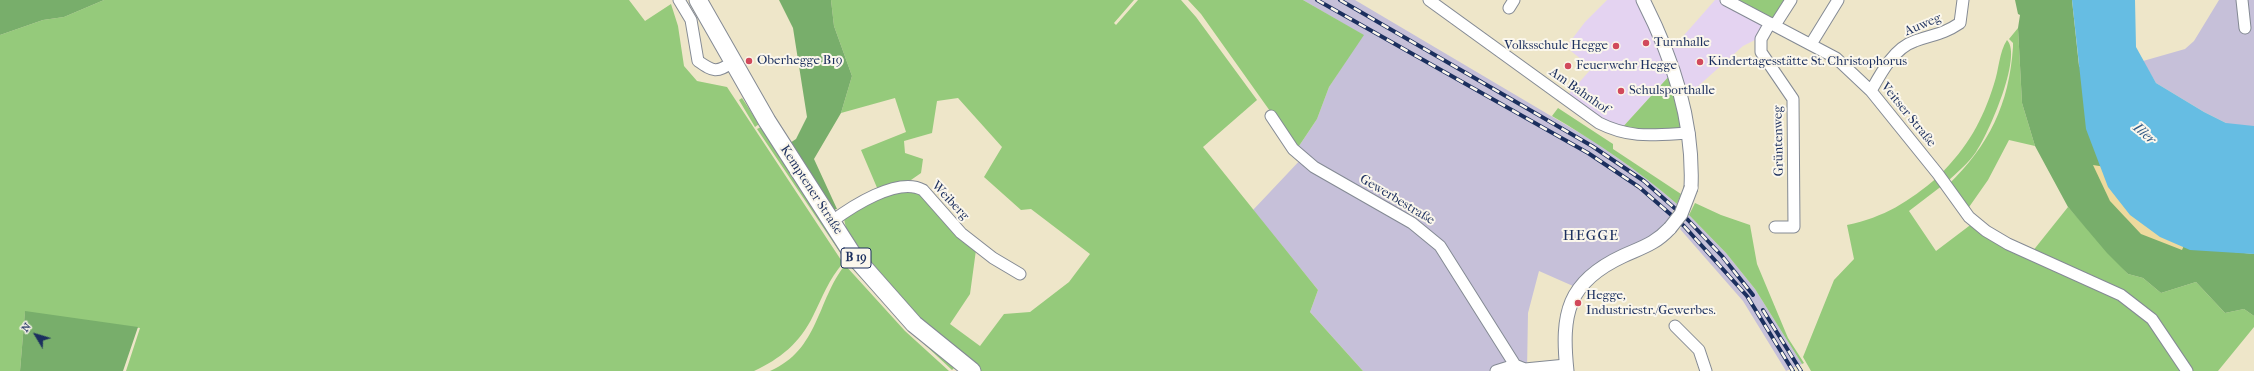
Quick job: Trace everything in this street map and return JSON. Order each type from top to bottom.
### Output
[{"type":"main road","name":"Kemptener Straße","points":[[698,0],[767,121],[853,255],[914,324],[972,371]]},
{"type":"street","points":[[679,0],[691,20],[698,60],[712,70],[720,70],[733,62]]},
{"type":"street","name":"Am Bahnhof","points":[[1429,0],[1599,123],[1616,132],[1632,135],[1689,133]]},
{"type":"street","points":[[1496,371],[1515,365],[1525,369],[1566,368],[1564,333],[1566,318],[1577,292],[1596,272],[1624,256],[1657,241],[1681,214],[1691,188],[1692,162],[1689,133],[1678,84],[1657,26],[1643,0]]},
{"type":"street","name":"Veitser Straße","points":[[1726,0],[1836,58],[1871,91],[1938,174],[1969,217],[1986,231],[2127,300],[2152,319],[2180,358],[2187,371]]},
{"type":"street","points":[[1773,24],[1791,0]]},
{"type":"street","points":[[1811,44],[1838,0]]},
{"type":"street","name":"Auweg","points":[[1871,91],[1887,62],[1913,41],[1944,33],[1960,23],[1963,0]]},
{"type":"street","points":[[2242,0],[2246,28]]},
{"type":"street","name":"Grüntenweg","points":[[1773,24],[1761,39],[1761,52],[1793,99],[1795,149],[1794,228],[1775,226]]},
{"type":"street","name":"Gewerbestraße","points":[[1271,116],[1293,148],[1314,167],[1412,223],[1440,246],[1515,365]]},
{"type":"street","name":"Weiberg","points":[[831,222],[851,207],[886,192],[901,186],[916,186],[923,190],[970,241],[1020,274]]},
{"type":"street","points":[[1675,326],[1699,350],[1706,371]]},
{"type":"shaded area","points":[[1303,0],[1355,0],[1595,142],[1646,178],[1677,204],[1669,218],[1653,236],[1573,286],[1539,271],[1528,313],[1527,371],[1363,371],[1310,312],[1318,290],[1253,210],[1304,156],[1297,149],[1317,119],[1329,87],[1363,35]]},
{"type":"shaded area","points":[[1607,0],[1640,0],[1671,74],[1621,129],[1567,96],[1592,68],[1566,47],[1585,22]]},
{"type":"shaded area","name":"Kindertagesstätte St. Christophorus","points":[[1715,0],[1719,0],[1766,25],[1759,38],[1743,46],[1686,97],[1670,47],[1678,42]]},
{"type":"shaded area","points":[[2219,0],[2254,0],[2254,150],[2226,123],[2204,112],[2156,83],[2143,61],[2185,49],[2194,41]]},
{"type":"shaded area","points":[[1689,215],[1726,253],[1755,289],[1802,364],[1786,371],[1743,301],[1680,229]]},
{"type":"green space","points":[[0,0],[104,0],[64,17],[43,20],[0,35]]},
{"type":"green space","points":[[104,0],[629,0],[645,21],[671,4],[678,26],[684,66],[697,81],[727,87],[843,263],[830,282],[808,326],[802,334],[781,355],[754,371],[126,371],[140,328],[25,312],[20,371],[0,371],[0,35],[43,20],[64,17]]},
{"type":"green space","points":[[779,0],[831,0],[834,26],[852,76],[841,113],[814,159],[837,209],[832,210],[790,143],[796,139],[807,117],[793,28]]},
{"type":"green space","points":[[831,0],[1134,0],[1114,23],[1116,25],[1138,0],[1181,0],[1196,17],[1257,100],[1203,147],[1318,290],[1310,312],[1363,371],[978,371],[919,317],[860,249],[846,228],[844,219],[869,203],[896,193],[915,189],[976,250],[970,294],[950,324],[980,346],[1004,314],[1030,312],[1069,282],[1090,254],[1031,209],[1021,210],[984,177],[1002,147],[958,98],[937,101],[932,133],[904,141],[905,153],[923,159],[921,173],[911,180],[878,190],[861,150],[906,132],[895,98],[841,113],[852,76],[834,26]]},
{"type":"green space","points":[[1188,0],[1303,0],[1364,35],[1329,87],[1317,119],[1297,149],[1201,14]]},
{"type":"green space","points":[[1735,0],[1788,0],[1775,21]]},
{"type":"green space","points":[[2015,0],[2072,0],[2079,66],[2234,252],[2254,254],[2254,316],[2244,309],[2225,313],[2196,282],[2161,293],[2143,278],[2128,274],[2107,253],[2068,207],[2035,146],[2022,103],[2018,28],[2020,15],[2018,14]]},
{"type":"green space","points":[[2018,28],[2022,103],[2035,146],[2009,140],[1988,180],[1967,210],[1948,185],[1975,155],[1986,139],[1994,123],[2007,87],[2011,68],[2013,43],[2009,39]]},
{"type":"green space","points":[[2007,40],[2011,49],[2011,62],[2002,96],[1988,130],[1973,156],[1946,183],[1940,175],[1959,154],[1979,122],[1996,79],[2002,50]]},
{"type":"green space","points":[[1671,74],[1685,131],[1621,129]]},
{"type":"green space","points":[[742,98],[759,124],[755,127],[739,100]]},
{"type":"green space","points":[[1558,108],[1613,144],[1613,149],[1681,194],[1677,204],[1616,157],[1552,116]]},
{"type":"green space","points":[[761,127],[848,257],[845,260],[757,129]]},
{"type":"green space","points":[[1938,177],[1943,185],[1909,211],[1936,251],[1973,223],[2119,298],[2150,322],[2183,371],[1811,371],[1803,357],[1834,280],[1854,259],[1847,225],[1861,222],[1885,213],[1906,201]]},
{"type":"green space","points":[[1695,203],[1721,215],[1750,225],[1757,264],[1788,338],[1804,363],[1802,364],[1755,289],[1726,253],[1689,215]]},
{"type":"green space","points":[[2068,207],[2128,274],[2143,278],[2161,293],[2196,282],[2225,313],[2244,309],[2254,316],[2254,327],[2218,371],[2191,371],[2154,317],[2032,252]]},
{"type":"green space","points":[[852,259],[955,367],[952,370],[908,329],[847,263]]},
{"type":"green space","points":[[845,265],[905,331],[949,371],[770,371],[786,362],[808,337],[828,293]]},
{"type":"green space","points":[[25,311],[138,327],[123,371],[20,371]]},
{"type":"sand","points":[[2093,165],[2112,168],[2186,241],[2182,250],[2141,234],[2110,201]]},
{"type":"water","name":"Iller","points":[[2072,0],[2135,0],[2136,47],[2156,83],[2204,112],[2226,123],[2254,126],[2254,254],[2190,250],[2160,237],[2130,215],[2108,187],[2086,129]]},
{"type":"railway","points":[[1317,0],[1588,153],[1639,187],[1684,226],[1747,296],[1793,371]]},
{"type":"railway","points":[[1340,0],[1592,146],[1644,181],[1688,220],[1722,256],[1753,295]]},
{"type":"railway","points":[[1763,310],[1801,371]]},
{"type":"place","name":"Turnhalle","points":[[1646,43]]},
{"type":"place","name":"Volksschule Hegge","points":[[1616,46]]},
{"type":"place","name":"Oberhegge B19","points":[[749,61]]},
{"type":"place","name":"Kindertagesstätte St. Christophorus","points":[[1700,62]]},
{"type":"place","name":"Feuerwehr Hegge","points":[[1568,66]]},
{"type":"place","name":"Schulsporthalle","points":[[1621,91]]},
{"type":"place","name":"Hegge, Industriestr./Gewerbes.","points":[[1578,303]]},
{"type":"district","name":"HEGGE","points":[[1591,236]]}]
